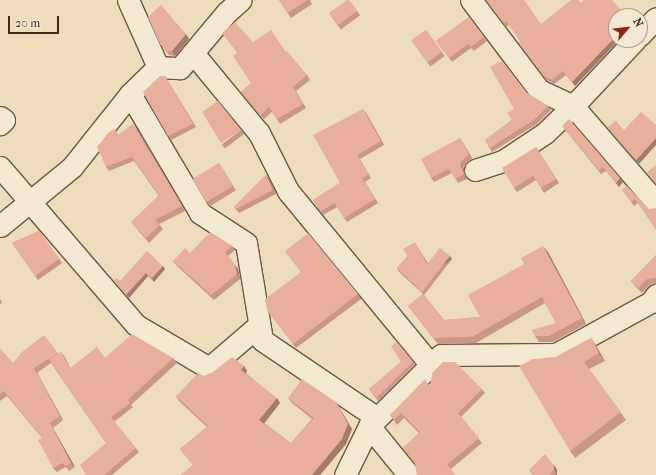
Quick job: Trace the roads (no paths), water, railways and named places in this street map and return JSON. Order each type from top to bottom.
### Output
[{"type":"street","points":[[128,0],[158,67]]},
{"type":"street","points":[[0,226],[72,167],[130,94],[158,67],[180,68],[241,0]]},
{"type":"street","points":[[471,0],[539,90],[573,106],[656,202]]},
{"type":"street","points":[[648,26],[656,18]]},
{"type":"street","points":[[474,170],[503,161],[545,133],[573,106],[627,48]]},
{"type":"street","points":[[193,53],[259,133],[288,191],[431,365]]},
{"type":"street","points":[[130,94],[200,213],[246,243],[262,340],[373,422],[409,475]]},
{"type":"street","points":[[0,117],[4,120],[0,124]]},
{"type":"street","points":[[0,167],[136,325],[209,368],[259,325]]},
{"type":"street","points":[[345,475],[373,422],[441,355],[556,354],[651,302],[656,295]]}]
